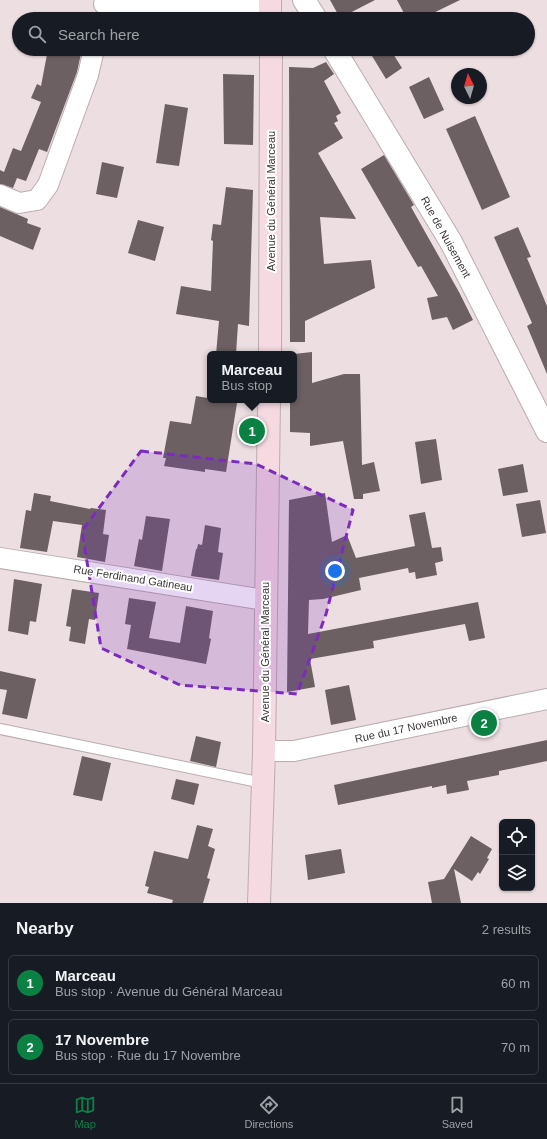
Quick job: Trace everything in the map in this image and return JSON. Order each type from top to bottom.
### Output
[{"type":"main road","name":"Avenue du Général Marceau","points":[[270,351],[271,56]]},
{"type":"main road","name":"Avenue du Général Marceau","points":[[260,903],[264,751],[269,403]]},
{"type":"street","points":[[304,0],[312,12]]},
{"type":"street","points":[[102,8],[270,8]]},
{"type":"street","points":[[0,195],[19,203],[37,200],[48,185],[88,75],[92,56]]},
{"type":"street","name":"Rue de Nuisement","points":[[338,56],[451,242],[547,431]]},
{"type":"street","name":"Rue Ferdinand Gatineau","points":[[0,558],[265,600]]},
{"type":"street","name":"Rue du 17 Novembre","points":[[264,751],[294,751],[547,699]]},
{"type":"lane","points":[[0,729],[263,783]]},
{"type":"highlighted area","points":[[141,451],[256,464],[353,510],[326,614],[297,694],[180,685],[101,648],[82,531]]},
{"type":"building","points":[[330,0],[375,0],[352,12],[337,12]]},
{"type":"building","points":[[397,0],[460,0],[435,12],[403,12]]},
{"type":"building","points":[[47,56],[80,56],[77,72],[47,152],[39,149],[26,181],[17,178],[13,188],[0,184],[0,170],[4,172],[13,148],[21,151],[41,102],[31,98],[37,84],[41,86]]},
{"type":"building","points":[[372,56],[394,56],[402,68],[386,79]]},
{"type":"building","points":[[326,62],[334,74],[324,81],[341,113],[336,116],[338,121],[334,123],[343,138],[318,153],[356,219],[320,217],[324,264],[371,260],[375,288],[305,321],[305,342],[290,342],[289,67],[313,68]]},
{"type":"building","points":[[223,74],[254,75],[253,145],[224,144]]},
{"type":"building","points":[[429,77],[444,110],[424,119],[409,87]]},
{"type":"building","points":[[165,104],[188,108],[179,166],[156,163]]},
{"type":"building","points":[[475,116],[510,197],[482,210],[446,129]]},
{"type":"building","points":[[384,155],[414,205],[411,207],[473,320],[453,330],[447,317],[432,320],[427,298],[438,296],[421,266],[418,267],[361,169]]},
{"type":"building","points":[[102,162],[124,167],[117,198],[96,194]]},
{"type":"building","points":[[226,187],[253,190],[249,326],[238,324],[236,351],[216,351],[219,321],[176,314],[181,286],[211,291],[213,241],[211,240],[213,224],[221,225]]},
{"type":"building","points":[[0,207],[28,219],[27,223],[41,228],[33,250],[0,236]]},
{"type":"building","points":[[138,220],[164,227],[155,261],[128,253]]},
{"type":"building","points":[[518,227],[531,257],[527,258],[547,306],[547,374],[527,326],[532,323],[494,237]]},
{"type":"building","points":[[312,352],[312,383],[344,374],[360,374],[362,465],[374,462],[380,491],[363,494],[363,499],[354,499],[343,441],[310,446],[310,433],[290,432],[290,403],[297,403],[297,354]]},
{"type":"building","points":[[196,396],[207,398],[207,403],[237,403],[226,472],[205,469],[205,472],[164,466],[166,458],[163,458],[170,421],[191,424]]},
{"type":"building","points":[[436,439],[442,480],[421,484],[415,442]]},
{"type":"building","points":[[523,464],[528,492],[503,496],[498,469]]},
{"type":"building","points":[[34,493],[51,496],[50,501],[90,509],[106,510],[103,534],[109,535],[105,562],[77,557],[82,525],[53,521],[47,552],[20,548],[26,510],[31,511]]},
{"type":"building","points":[[325,493],[332,542],[347,535],[356,558],[415,546],[409,515],[425,512],[432,548],[441,547],[443,561],[435,563],[437,575],[416,579],[415,572],[409,573],[408,568],[359,578],[361,590],[323,599],[309,600],[308,634],[478,602],[485,638],[469,641],[465,624],[373,641],[374,648],[310,659],[315,687],[287,692],[289,500]]},
{"type":"building","points":[[540,500],[546,533],[522,537],[516,504]]},
{"type":"building","points":[[146,516],[170,519],[162,571],[134,566],[139,539],[142,540]]},
{"type":"building","points":[[205,525],[221,528],[218,552],[223,553],[219,580],[191,576],[196,549],[198,544],[202,545]]},
{"type":"building","points":[[14,579],[42,584],[36,622],[30,621],[28,635],[8,631]]},
{"type":"building","points":[[72,589],[99,593],[95,620],[89,619],[85,644],[69,641],[71,627],[66,626]]},
{"type":"building","points":[[129,598],[156,602],[149,638],[180,643],[186,606],[213,611],[209,638],[211,639],[206,664],[127,649],[131,625],[125,624]]},
{"type":"building","points":[[0,671],[36,679],[27,719],[2,714],[7,690],[0,689]]},
{"type":"building","points":[[349,685],[356,720],[331,725],[325,690]]},
{"type":"building","points":[[196,736],[221,742],[216,767],[190,761]]},
{"type":"building","points":[[547,740],[547,761],[499,771],[499,775],[467,781],[469,790],[447,794],[446,785],[432,788],[432,786],[338,805],[334,785]]},
{"type":"building","points":[[82,756],[111,763],[102,801],[73,795]]},
{"type":"building","points":[[176,779],[199,784],[194,805],[171,799]]},
{"type":"building","points":[[197,825],[213,829],[208,846],[215,849],[207,878],[210,879],[203,903],[172,903],[173,900],[147,893],[149,887],[145,886],[154,851],[188,859]]},
{"type":"building","points":[[471,836],[492,849],[487,858],[489,859],[480,874],[478,872],[472,881],[454,869],[461,903],[432,903],[428,882],[444,879]]},
{"type":"building","points":[[341,849],[345,873],[308,880],[305,855]]},
{"type":"place","name":"Marceau","points":[[252,431]]},
{"type":"place","name":"17 Novembre","points":[[484,723]]}]
